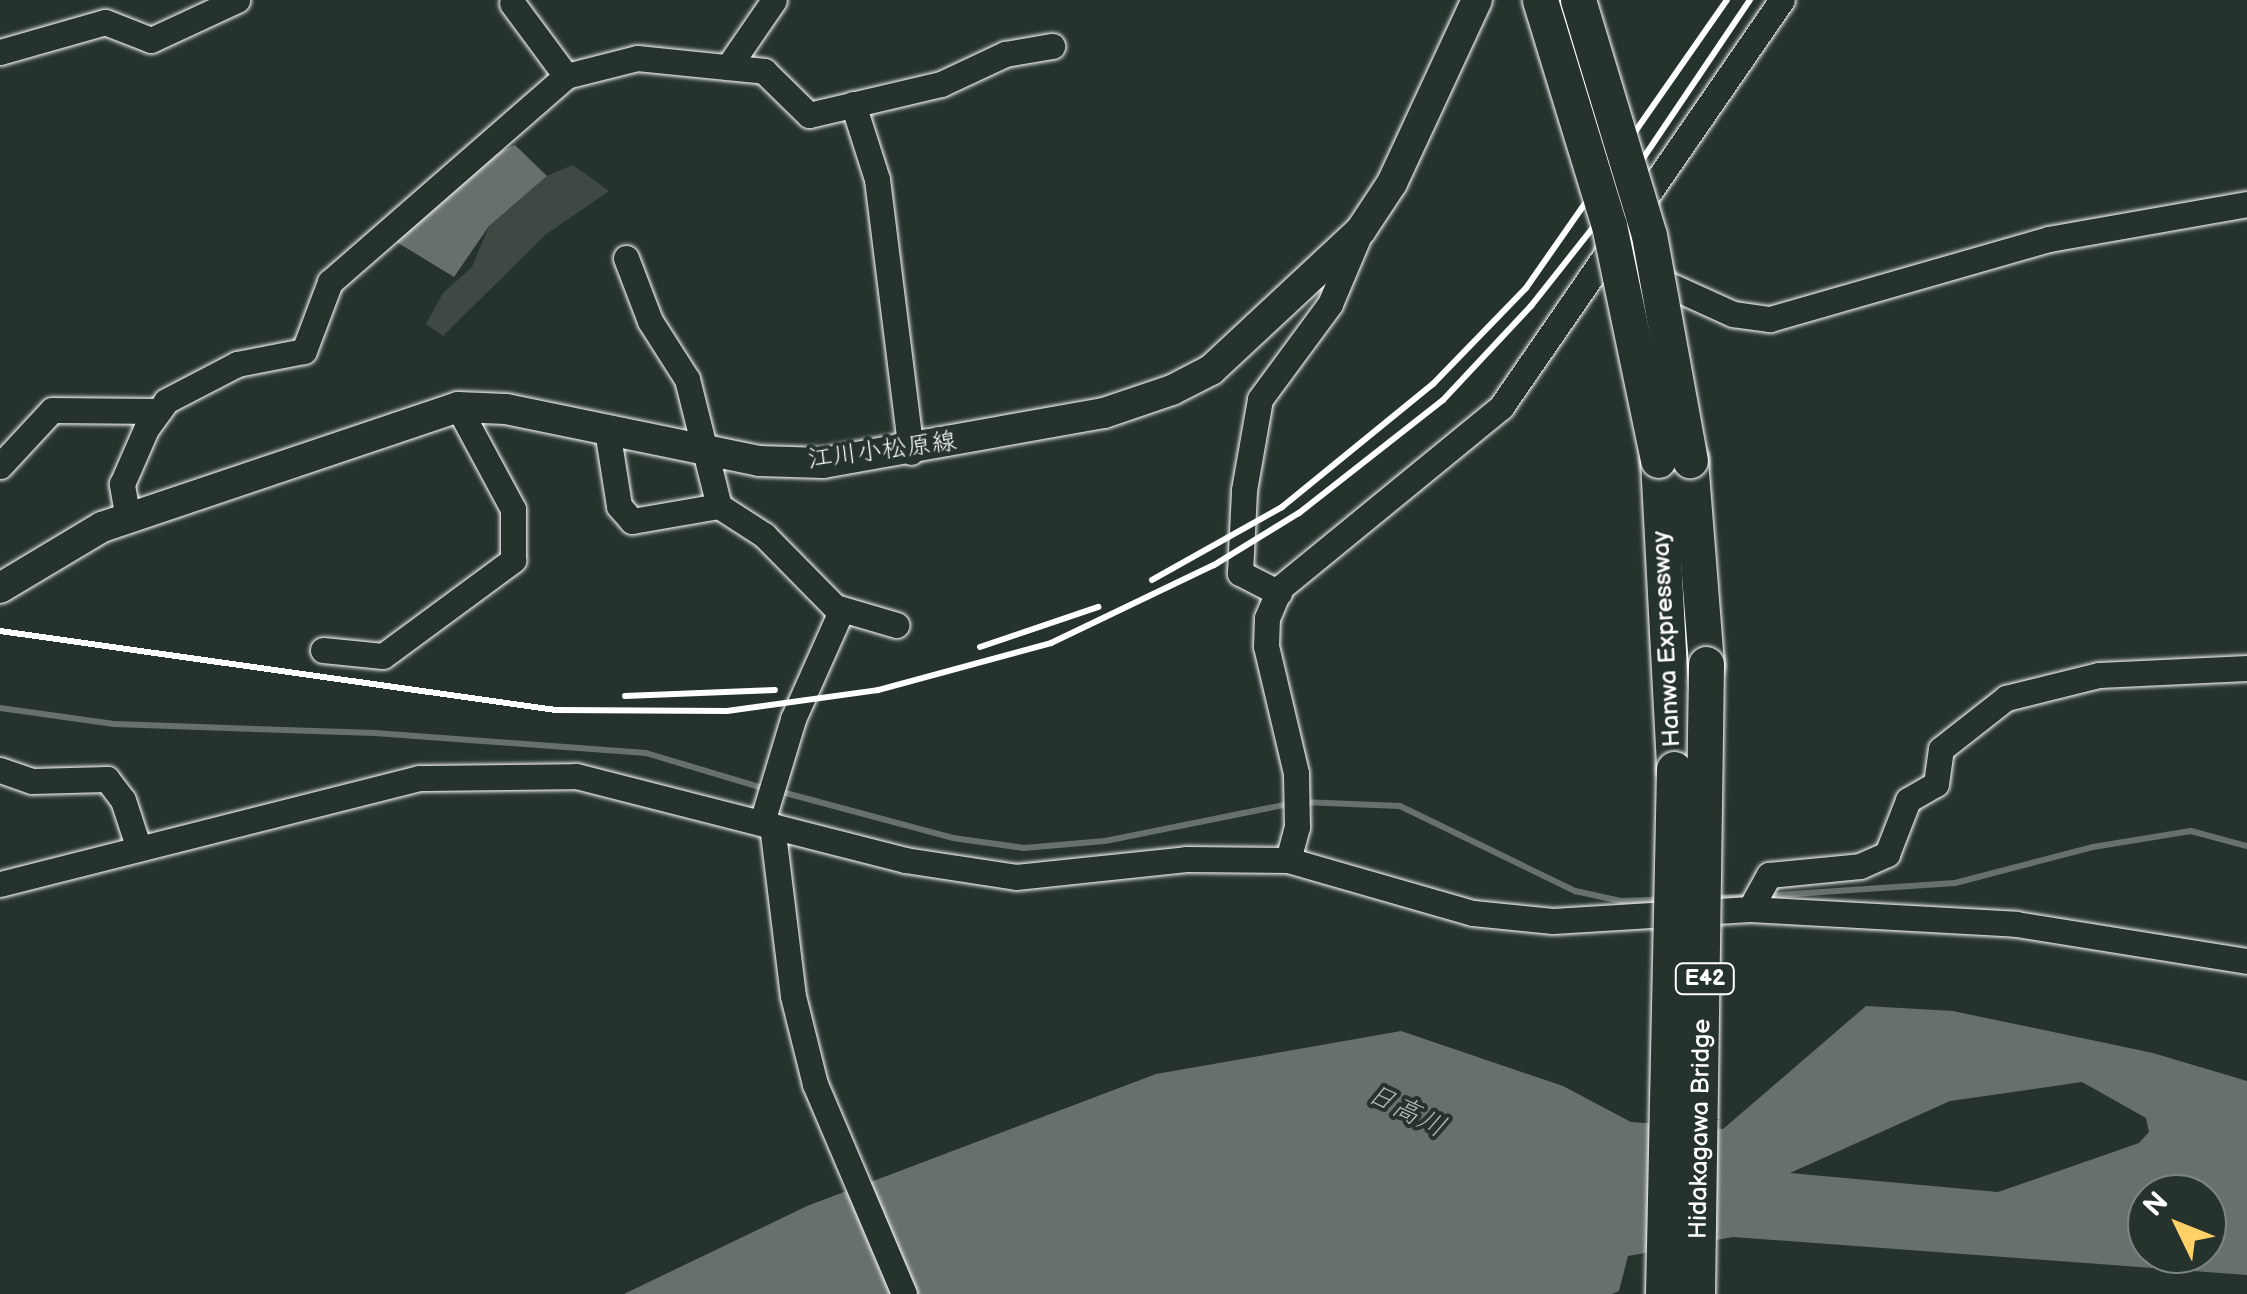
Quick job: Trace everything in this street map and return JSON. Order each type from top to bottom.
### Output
[{"type":"highway","name":"Hanwa Expressway","points":[[1540,0],[1609,225],[1674,460],[1674,770],[1663,1294]]},
{"type":"highway","name":"Hanwa Expressway","points":[[1578,0],[1649,235],[1674,460],[1706,664]]},
{"type":"highway","name":"Hidakagawa Bridge","points":[[1698,1294],[1706,664]]},
{"type":"main road","name":"江川小松原線","points":[[0,588],[102,526],[458,407],[705,450],[823,463],[910,452],[1104,412],[1172,390],[1211,370],[1362,230],[1392,183],[1478,0]]},
{"type":"street","points":[[0,52],[105,22],[152,40],[237,0]]},
{"type":"street","points":[[728,67],[774,0]]},
{"type":"street","points":[[1288,860],[1297,827],[1296,773],[1266,646],[1266,618],[1279,593],[1501,407],[1782,0]]},
{"type":"street","points":[[512,3],[566,76]]},
{"type":"street","points":[[0,466],[52,410],[160,410],[237,364],[304,351],[330,282],[566,76],[637,58],[764,71],[810,115],[940,84],[1006,54],[1052,46]]},
{"type":"street","points":[[852,104],[877,179],[910,452]]},
{"type":"street","points":[[1604,256],[1733,314],[1770,319],[2049,239],[2247,204]]},
{"type":"street","points":[[1279,593],[1240,573],[1244,490],[1260,399],[1330,304],[1362,230]]},
{"type":"street","points":[[626,258],[650,320],[687,379],[719,506]]},
{"type":"street","points":[[323,650],[382,656],[512,560],[513,510],[458,407]]},
{"type":"street","points":[[128,520],[122,484],[160,410]]},
{"type":"street","points":[[607,430],[620,506],[632,521],[719,506],[764,534],[842,609],[896,625]]},
{"type":"street","points":[[842,609],[793,719],[767,823],[793,996],[828,1118],[904,1294]]},
{"type":"street","points":[[1750,909],[1769,875],[1860,866],[1887,854],[1908,800],[1936,784],[1941,749],[2006,698],[2099,674],[2247,668]]},
{"type":"street","points":[[0,770],[32,782],[107,779],[123,800],[138,846]]},
{"type":"street","points":[[0,884],[419,778],[576,776],[904,860],[1016,877],[1186,859],[1288,860],[1473,913],[1553,921],[1750,909],[2016,924],[2247,961]]},
{"type":"shaded area","points":[[573,165],[609,191],[545,235],[443,336],[426,324],[443,293],[472,267],[489,226],[547,176]]},
{"type":"water","points":[[515,145],[547,176],[489,226],[454,277],[395,241],[493,155]]},
{"type":"water","name":"日高川","points":[[1866,1006],[1953,1011],[2153,1053],[2247,1081],[2247,1275],[2227,1274],[2227,1174],[2127,1174],[2127,1266],[1733,1237],[1628,1256],[1619,1291],[1612,1294],[624,1294],[807,1206],[1156,1074],[1401,1031],[1563,1086],[1631,1122],[1723,1129]],"holes":[[[2082,1082],[2146,1118],[2149,1132],[2139,1143],[1998,1192],[1790,1173],[1950,1101]]]},
{"type":"waterway","points":[[0,708],[114,724],[375,733],[646,753],[766,789]]},
{"type":"waterway","points":[[778,791],[953,838],[1024,848],[1105,841],[1289,804]]},
{"type":"waterway","points":[[1302,802],[1400,806],[1575,891],[1621,901],[1658,900]]},
{"type":"waterway","points":[[1765,896],[1955,883],[2093,847],[2191,831],[2247,846]]},
{"type":"waterway","points":[[1715,898],[1743,897]]},
{"type":"railway","points":[[1152,580],[1282,507],[1433,384],[1526,288],[1727,0]]},
{"type":"railway","points":[[0,631],[556,710],[727,711],[878,690],[1051,643],[1214,565],[1299,513],[1443,400],[1531,306],[1617,197],[1750,0]]},
{"type":"railway","points":[[980,647],[1098,607]]},
{"type":"railway","points":[[625,696],[775,690]]}]
